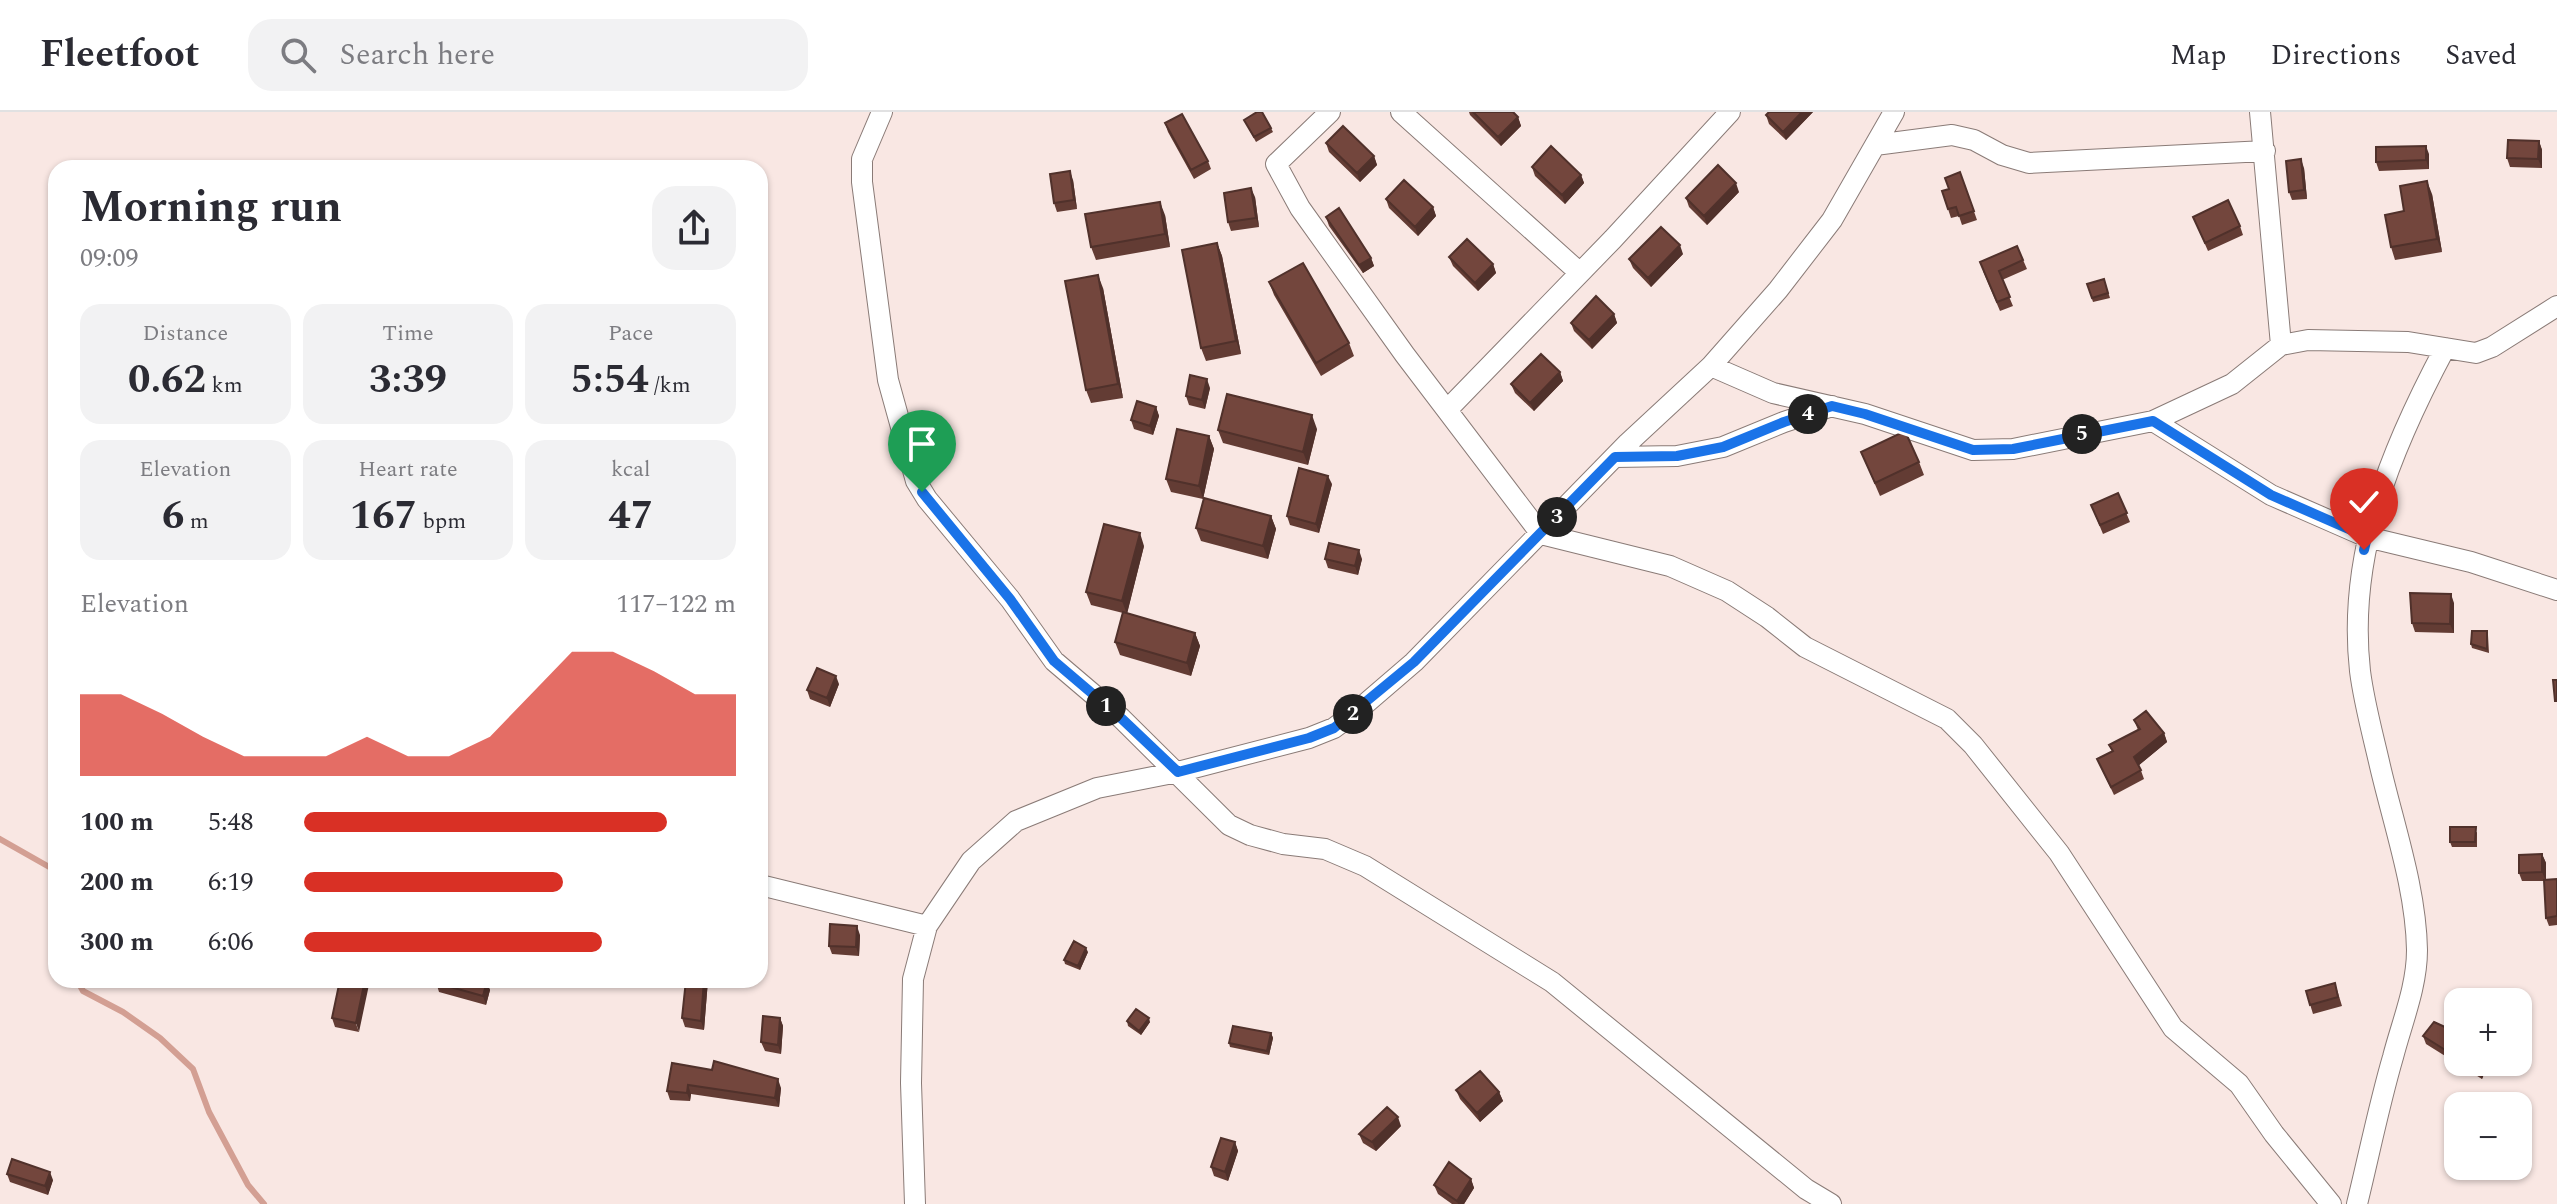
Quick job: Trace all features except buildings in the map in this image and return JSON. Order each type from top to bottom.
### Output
[{"type":"street","points":[[882,112],[862,159],[862,182],[888,380],[916,481],[927,499],[1010,599],[1054,661],[1121,718],[1229,825],[1250,835],[1283,844],[1325,849],[1365,866],[1552,982],[1806,1189],[1831,1204]]},
{"type":"street","points":[[1330,112],[1276,164],[1300,208],[1541,534],[1670,566],[1727,591],[1805,647],[1947,719],[1973,745],[2059,853],[2173,1028],[2239,1084],[2274,1134],[2331,1204]]},
{"type":"street","points":[[1401,112],[1580,273]]},
{"type":"street","points":[[1447,410],[1730,112]]},
{"type":"street","points":[[915,1204],[911,1083],[913,979],[927,926],[971,861],[1016,821],[1097,788],[1178,772],[1309,738],[1334,728],[1414,662],[1615,457],[1711,366],[1778,290],[1832,220],[1894,112]]},
{"type":"street","points":[[2260,112],[2281,345]]},
{"type":"street","points":[[1875,145],[1952,135],[1974,140],[2002,155],[2029,163],[2265,151]]},
{"type":"street","points":[[1711,366],[1773,393],[1865,414],[1973,450],[2013,449],[2153,421],[2232,384],[2281,345],[2308,340],[2408,342],[2476,353],[2492,347],[2557,306]]},
{"type":"street","points":[[2357,1204],[2409,1002],[2417,952],[2412,903],[2360,671],[2359,612],[2367,537],[2379,491],[2413,408],[2445,348]]},
{"type":"street","points":[[1615,457],[1677,456],[1723,447],[1832,406]]},
{"type":"street","points":[[2153,421],[2271,495],[2367,537],[2471,562],[2557,590]]},
{"type":"street","points":[[768,887],[927,926]]},
{"type":"waterway","points":[[0,839],[48,866]]},
{"type":"waterway","points":[[81,988],[160,1038],[193,1069],[209,1112],[248,1185],[264,1204]]},
{"type":"route","points":[[922,492],[1010,599],[1054,661],[1178,772],[1309,738],[1334,728],[1414,662],[1615,457],[1677,456],[1723,447],[1832,406],[1973,450],[2013,449],[2153,421],[2271,495],[2367,537],[2364,550]]}]
